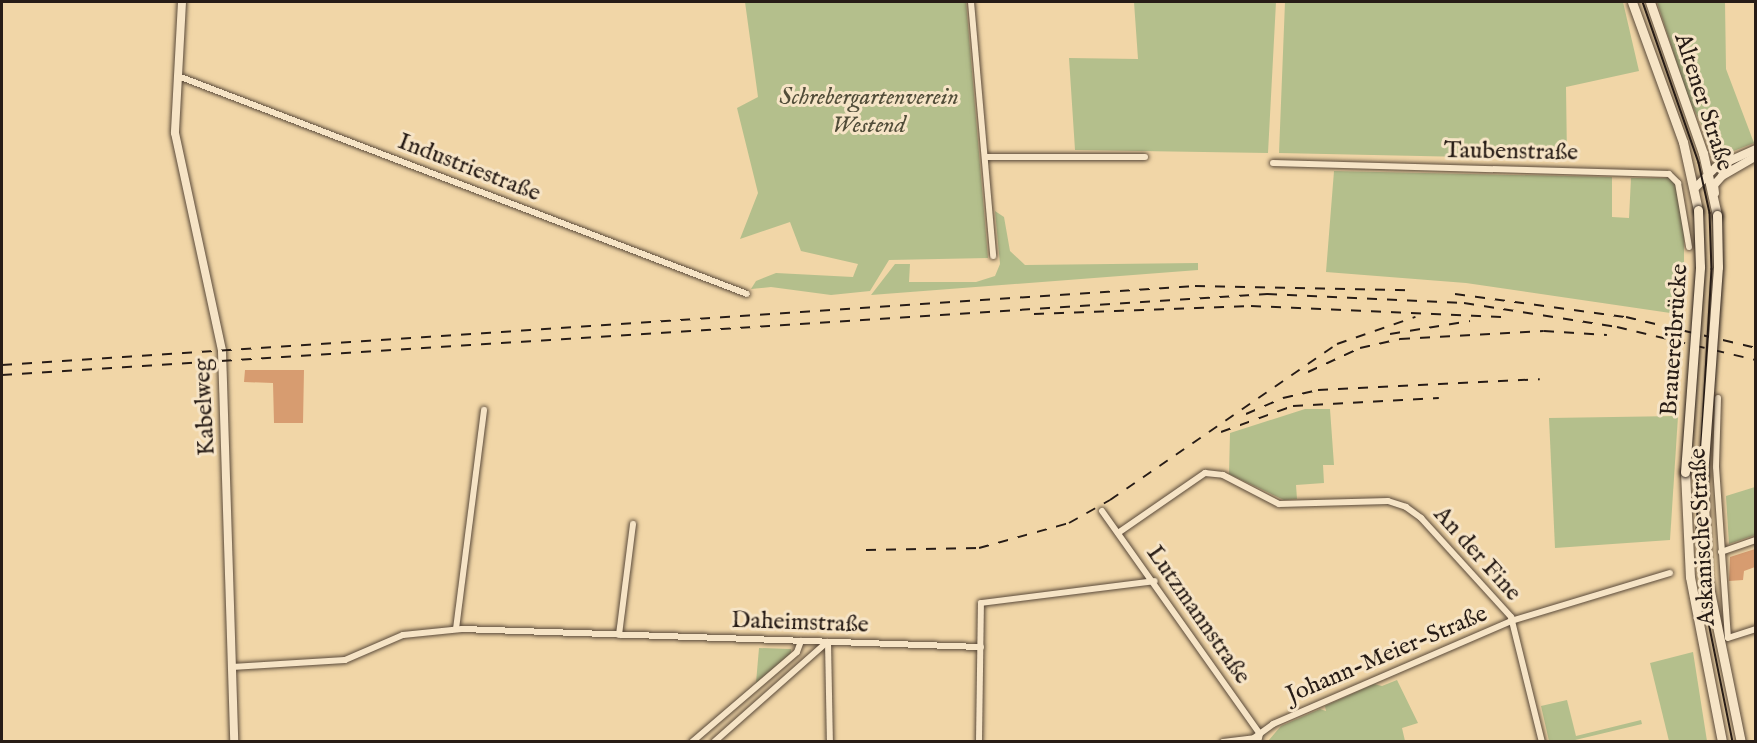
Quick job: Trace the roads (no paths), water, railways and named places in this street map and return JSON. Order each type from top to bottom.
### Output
[{"type":"main road","name":"Altener Straße","points":[[1632,2],[1681,136],[1698,210]]},
{"type":"main road","name":"Altener Straße","points":[[1650,2],[1707,173],[1717,215]]},
{"type":"main road","name":"Brauereibrücke","points":[[1685,472],[1700,267],[1698,210]]},
{"type":"main road","name":"Brauereibrücke","points":[[1703,476],[1718,267],[1717,215]]},
{"type":"main road","name":"Askanische Straße","points":[[1685,472],[1690,577],[1722,741]]},
{"type":"main road","name":"Askanische Straße","points":[[1703,476],[1707,577],[1741,741]]},
{"type":"street","name":"Kabelweg","points":[[182,2],[175,133],[223,360],[234,741]]},
{"type":"street","points":[[971,2],[993,255]]},
{"type":"street","name":"Industriestraße","points":[[178,76],[747,294]]},
{"type":"street","points":[[1694,189],[1707,173],[1755,148]]},
{"type":"street","points":[[1715,201],[1718,180],[1755,156]]},
{"type":"street","points":[[986,157],[1145,157]]},
{"type":"street","name":"Taubenstraße","points":[[1273,163],[1669,174],[1678,183],[1689,247]]},
{"type":"street","name":"Askanische Straße","points":[[1718,398],[1721,552],[1728,638],[1755,629]]},
{"type":"street","points":[[456,629],[484,410]]},
{"type":"street","name":"An der Fine","points":[[1118,533],[1205,473],[1223,475],[1279,504],[1388,501],[1421,518],[1511,621]]},
{"type":"street","name":"Lutzmannstraße","points":[[1102,511],[1155,581],[1259,738]]},
{"type":"street","points":[[619,635],[633,524]]},
{"type":"street","points":[[1721,552],[1755,540]]},
{"type":"street","name":"Johann-Meier-Straße","points":[[1259,738],[1273,724],[1511,621],[1670,573]]},
{"type":"street","points":[[979,741],[981,603],[1155,581]]},
{"type":"street","points":[[1511,621],[1542,741]]},
{"type":"street","name":"Daheimstraße","points":[[232,667],[345,660],[404,634],[456,629],[981,647]]},
{"type":"street","points":[[692,741],[797,652],[801,641]]},
{"type":"street","points":[[714,741],[828,642]]},
{"type":"street","points":[[828,642],[830,741]]},
{"type":"street","points":[[1223,741],[1259,738]]},
{"type":"tram line","points":[[1643,2],[1699,163],[1710,213],[1712,269],[1697,530],[1705,603],[1733,742]]},
{"type":"railway","points":[[2,365],[1195,286],[1410,290]]},
{"type":"railway","points":[[2,375],[1267,294],[1464,303],[1617,327],[1756,360]]},
{"type":"railway","points":[[1455,294],[1626,317],[1756,348]]},
{"type":"railway","points":[[1034,314],[1251,306],[1507,317]]},
{"type":"railway","points":[[866,550],[979,548],[1069,523],[1110,500],[1337,344],[1415,317]]},
{"type":"railway","points":[[1390,334],[1470,321]]},
{"type":"railway","points":[[1308,372],[1360,348],[1400,339],[1544,331],[1607,335]]},
{"type":"railway","points":[[1246,414],[1283,398],[1318,390],[1540,379]]},
{"type":"railway","points":[[1221,432],[1293,406],[1439,398]]},
{"type":"park label","name":"Schrebergartenverein Westend","points":[[869,112]]}]
